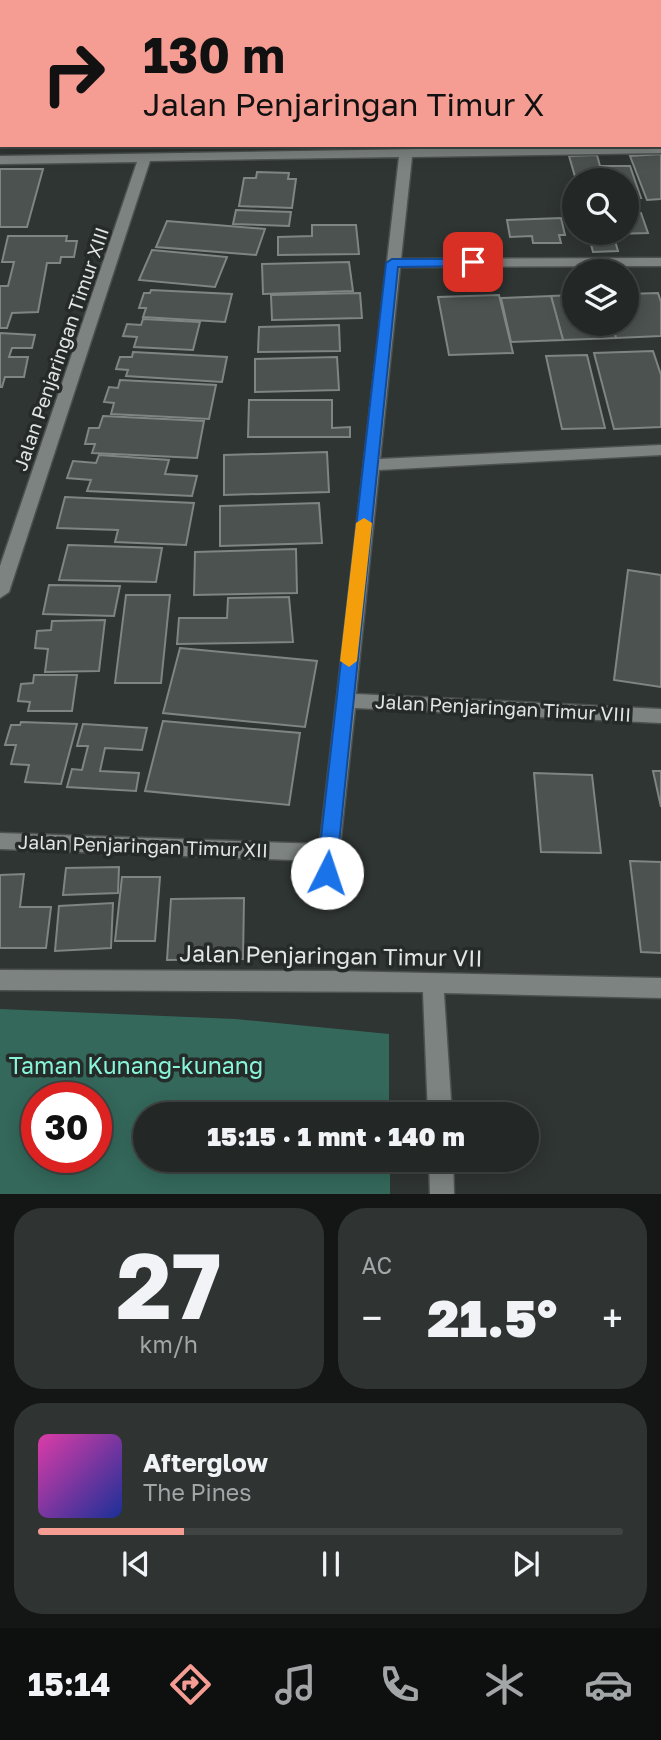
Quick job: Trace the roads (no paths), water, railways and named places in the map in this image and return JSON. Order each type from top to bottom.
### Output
[{"type":"street","points":[[0,160],[661,149]]},
{"type":"street","name":"Jalan Penjaringan Timur XII","points":[[0,841],[327,863],[406,153]]},
{"type":"street","name":"Jalan Penjaringan Timur XIII","points":[[0,592],[145,158]]},
{"type":"street","points":[[392,263],[661,262]]},
{"type":"street","points":[[370,465],[661,450]]},
{"type":"street","name":"Jalan Penjaringan Timur VIII","points":[[345,700],[661,716]]},
{"type":"street","name":"Jalan Penjaringan Timur VII","points":[[0,980],[433,983],[661,988]]},
{"type":"street","points":[[433,983],[439,1102]]},
{"type":"street","points":[[441,1172],[442,1194]]},
{"type":"park label","name":"Taman Kunang-kunang","points":[[136,1066]]}]
